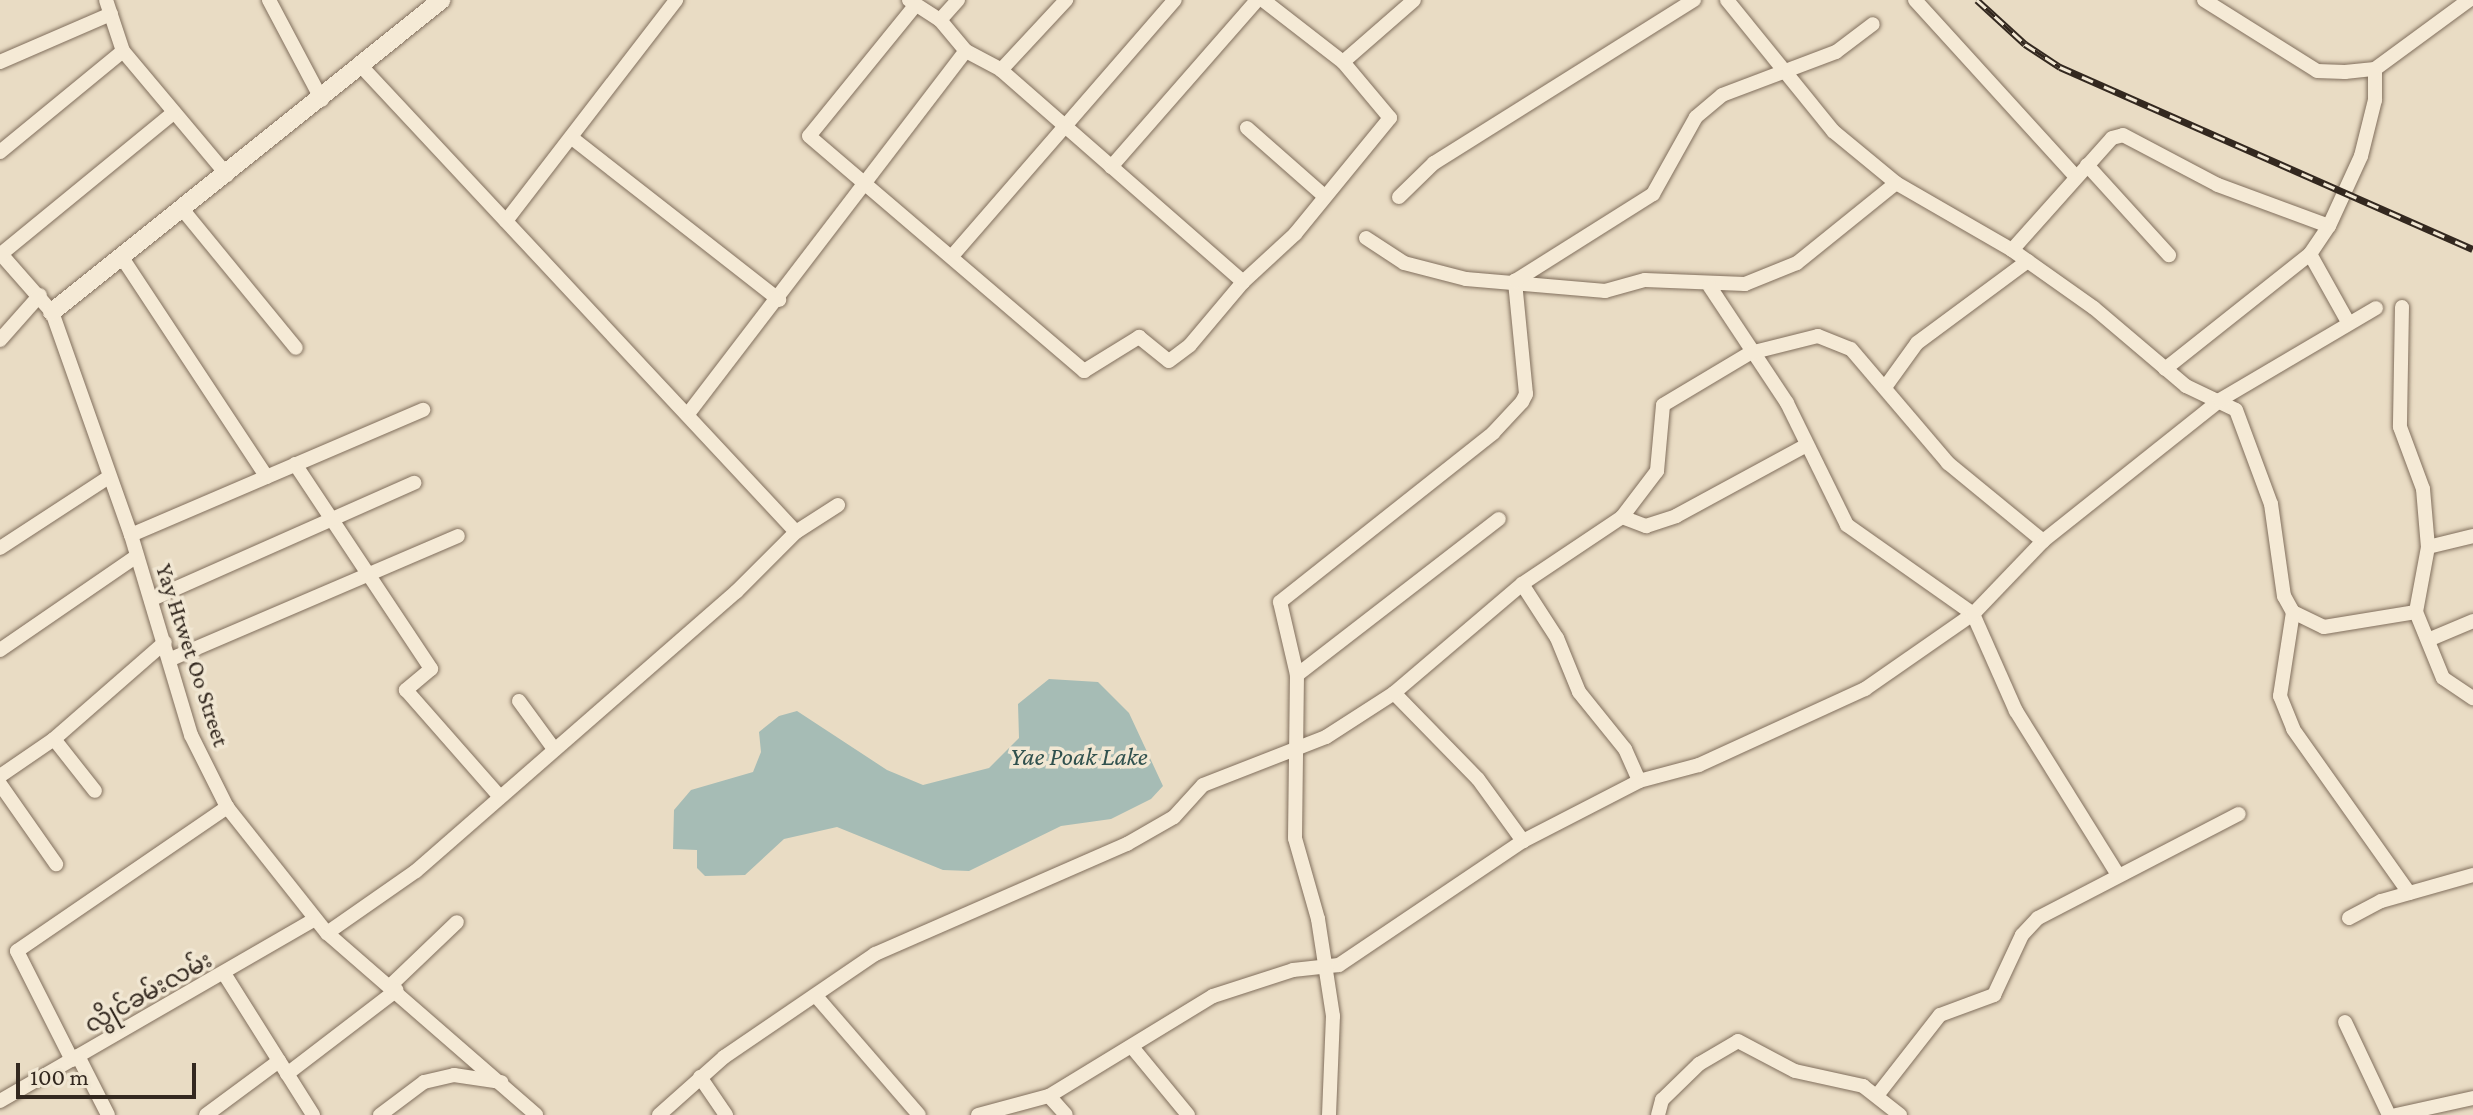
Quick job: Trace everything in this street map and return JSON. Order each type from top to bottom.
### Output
[{"type":"street","points":[[269,0],[322,100]]},
{"type":"street","points":[[52,312],[322,100],[442,0]]},
{"type":"street","points":[[506,221],[676,0]]},
{"type":"street","points":[[940,20],[958,0]]},
{"type":"street","points":[[1001,70],[1066,0]]},
{"type":"street","points":[[953,255],[1175,0]]},
{"type":"street","points":[[1111,167],[1257,0]]},
{"type":"street","points":[[1243,282],[1001,70],[966,51],[940,20],[911,4],[810,130],[817,146],[953,255],[1084,371],[1139,337],[1169,361],[1190,345],[1243,282],[1295,234],[1390,118],[1343,62],[1263,0]]},
{"type":"street","points":[[1343,62],[1414,0]]},
{"type":"street","points":[[1399,197],[1434,163],[1694,0]]},
{"type":"street","points":[[1727,0],[1833,131],[1896,183],[2012,250],[2186,386],[2236,410],[2249,435],[2271,504],[2284,596],[2293,612],[2324,627],[2416,612]]},
{"type":"street","points":[[1915,0],[2076,177]]},
{"type":"street","points":[[2204,0],[2317,71],[2375,69],[2469,0]]},
{"type":"street","points":[[0,62],[108,7],[123,51],[172,114],[227,175]]},
{"type":"street","points":[[1515,281],[1653,194],[1706,107],[1722,95],[1836,52],[1873,24]]},
{"type":"street","points":[[1,151],[123,51]]},
{"type":"street","points":[[688,414],[779,300],[966,51]]},
{"type":"street","points":[[362,67],[796,532]]},
{"type":"street","points":[[2165,369],[2310,254],[2329,226],[2361,156],[2375,100],[2375,69]]},
{"type":"street","points":[[0,253],[172,114]]},
{"type":"street","points":[[1247,128],[1324,196]]},
{"type":"street","points":[[2012,250],[2112,138],[2131,137],[2218,185],[2329,226]]},
{"type":"street","points":[[572,138],[779,300]]},
{"type":"street","points":[[2087,165],[2169,255]]},
{"type":"street","points":[[1366,238],[1404,263],[1466,279],[1605,291],[1645,280],[1710,287],[1777,274],[1896,183]]},
{"type":"street","points":[[183,210],[296,348]]},
{"type":"street","name":"Yay Htwet Oo Street","points":[[0,253],[52,312],[131,535],[171,659],[191,735],[227,807],[327,933],[394,988],[536,1115]]},
{"type":"street","points":[[2310,254],[2348,322]]},
{"type":"street","points":[[123,259],[267,477]]},
{"type":"street","points":[[1886,386],[1917,343],[2028,261]]},
{"type":"street","points":[[1329,1115],[1333,1016],[1318,919],[1295,838],[1297,675],[1280,607],[1284,597],[1493,433],[1522,402],[1526,394],[1515,281]]},
{"type":"street","points":[[1710,287],[1750,353],[1787,403],[1847,525],[1973,614],[2016,711],[2118,875]]},
{"type":"street","points":[[0,340],[40,295]]},
{"type":"street","points":[[2402,307],[2400,427],[2423,489],[2428,547],[2416,612],[2443,678],[2473,698]]},
{"type":"street","points":[[978,1115],[1049,1096],[1213,996],[1293,970],[1339,965],[1523,841],[1639,781],[1699,765],[1791,726],[1865,689],[1973,614],[2043,541],[2220,400],[2376,308]]},
{"type":"street","points":[[659,1115],[700,1077],[875,954],[1127,844],[1174,817],[1203,785],[1296,745],[1326,737],[1394,693],[1522,584],[1622,517],[1657,471],[1663,405],[1750,353],[1818,336],[1851,349],[1886,386],[1948,463],[2043,541]]},
{"type":"street","points":[[131,535],[423,410]]},
{"type":"street","points":[[1622,517],[1646,526],[1676,516],[1807,445]]},
{"type":"street","points":[[295,464],[431,669],[406,690],[500,797]]},
{"type":"street","points":[[0,548],[109,477]]},
{"type":"street","points":[[152,599],[414,483]]},
{"type":"street","points":[[327,933],[416,871],[736,592],[796,532],[838,505]]},
{"type":"street","points":[[1297,675],[1499,519]]},
{"type":"street","points":[[171,659],[458,536]]},
{"type":"street","points":[[2428,547],[2473,536]]},
{"type":"street","points":[[0,650],[137,556]]},
{"type":"street","points":[[1522,584],[1557,638],[1579,692],[1625,749],[1639,781]]},
{"type":"street","points":[[2293,612],[2280,696],[2293,729],[2409,893]]},
{"type":"street","points":[[2428,640],[2473,621]]},
{"type":"street","points":[[0,776],[54,739],[165,642]]},
{"type":"street","points":[[1394,693],[1478,779],[1523,841]]},
{"type":"street","points":[[519,701],[554,749]]},
{"type":"street","points":[[54,739],[95,791]]},
{"type":"street","points":[[0,784],[56,864]]},
{"type":"street","points":[[108,1115],[17,951],[227,807]]},
{"type":"street","points":[[1879,1093],[1940,1015],[1994,995],[2022,935],[2038,918],[2239,814]]},
{"type":"street","points":[[2349,918],[2409,893],[2473,875]]},
{"type":"street","name":"လွိုင်ခမ်းလမ်း","points":[[0,1101],[225,975],[315,919]]},
{"type":"street","points":[[206,1115],[283,1068],[394,988],[457,922]]},
{"type":"street","points":[[225,975],[313,1115]]},
{"type":"street","points":[[816,996],[919,1115]]},
{"type":"street","points":[[2345,1022],[2389,1115]]},
{"type":"street","points":[[1658,1115],[1662,1100],[1699,1064],[1738,1041],[1795,1071],[1879,1093],[1900,1115]]},
{"type":"street","points":[[1132,1047],[1188,1115]]},
{"type":"street","points":[[380,1115],[424,1082],[454,1075],[501,1082]]},
{"type":"street","points":[[700,1077],[726,1115]]},
{"type":"street","points":[[1049,1096],[1066,1115]]},
{"type":"street","points":[[2396,1115],[2473,1098]]},
{"type":"water","name":"Yae Poak Lake","points":[[1049,679],[1098,682],[1129,713],[1163,786],[1151,799],[1111,819],[1061,826],[969,871],[943,870],[837,827],[784,839],[745,875],[705,876],[697,868],[697,850],[673,849],[674,810],[691,790],[753,772],[761,752],[759,732],[779,716],[797,711],[887,770],[923,785],[989,768],[1019,738],[1018,704]]},
{"type":"railway","points":[[1977,0],[2025,44],[2060,67],[2473,249]]}]
